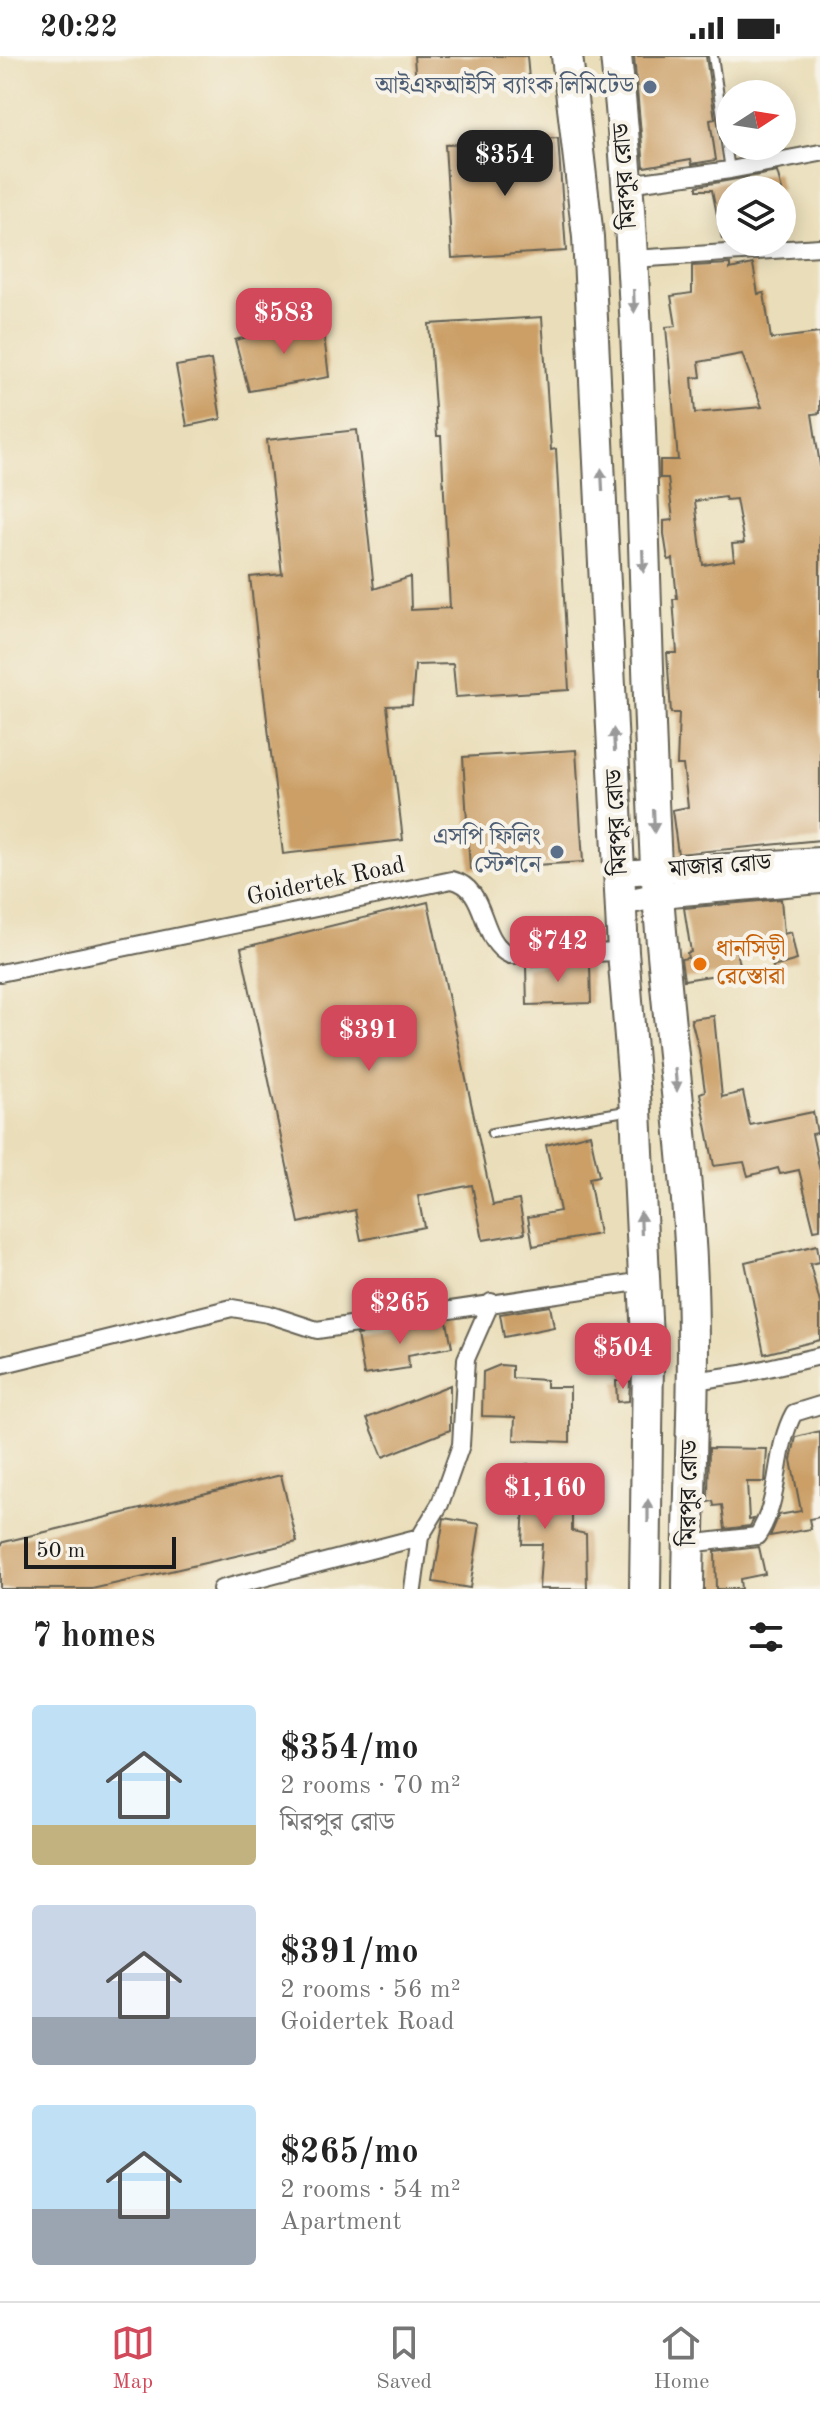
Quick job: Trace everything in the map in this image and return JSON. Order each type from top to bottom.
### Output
[{"type":"highway","name":"মিরপুর রোড","points":[[567,56],[588,237],[623,952],[636,1110],[648,1360],[645,1589]]},
{"type":"highway","name":"মিরপুর রোড","points":[[616,56],[633,259],[658,883],[690,1228],[694,1381],[688,1589]]},
{"type":"main road","name":"মাজার রোড","points":[[621,888],[820,860]]},
{"type":"main road","name":"মাজার রোড","points":[[658,883],[820,881]]},
{"type":"street","points":[[627,184],[730,170],[820,153]]},
{"type":"street","points":[[633,259],[820,247]]},
{"type":"street","name":"Goidertek Road","points":[[0,973],[452,880],[463,882],[473,891],[495,943],[510,955],[623,952]]},
{"type":"street","points":[[0,1365],[232,1308],[268,1314],[317,1330],[644,1281]]},
{"type":"street","points":[[413,1589],[420,1537],[440,1504],[461,1445],[466,1359],[491,1302]]},
{"type":"street","points":[[694,1381],[742,1374],[820,1356]]},
{"type":"street","points":[[688,1544],[757,1536],[766,1522],[783,1433],[794,1413],[820,1405]]},
{"type":"street","points":[[221,1589],[420,1537]]},
{"type":"lane","points":[[713,56],[730,170]]},
{"type":"lane","points":[[492,1133],[636,1110]]},
{"type":"building","points":[[414,56],[527,56],[529,79],[416,86]]},
{"type":"building","points":[[634,56],[706,56],[715,119],[710,120],[716,160],[692,164],[691,159],[644,167]]},
{"type":"building","points":[[558,138],[566,251],[452,258],[445,145]]},
{"type":"building","points":[[777,172],[778,176],[754,176]]},
{"type":"building","points":[[716,183],[716,210],[712,190],[697,190],[697,186]]},
{"type":"building","points":[[730,264],[730,269],[753,264],[758,294],[764,293],[771,339],[820,333],[820,413],[812,414],[820,465],[820,840],[678,854],[672,810],[688,807],[683,765],[677,765],[679,713],[671,713],[667,653],[677,653],[673,599],[677,599],[673,559],[668,560],[664,534],[664,521],[673,520],[668,478],[660,478],[660,460],[678,460],[666,327],[676,326],[671,296],[692,293],[692,266]],"holes":[[[742,354],[762,407],[695,413],[692,378],[701,377],[699,362]],[[725,497],[726,500],[736,499],[744,543],[732,544],[734,560],[703,565],[695,501]]]},
{"type":"building","points":[[542,317],[551,450],[556,449],[569,690],[456,697],[453,664],[415,665],[412,705],[387,706],[403,840],[283,854],[250,577],[282,574],[267,440],[357,430],[374,589],[410,577],[411,610],[450,608],[441,436],[437,436],[429,324]]},
{"type":"building","points":[[322,320],[329,377],[249,391],[235,340]]},
{"type":"building","points":[[211,360],[221,419],[187,426],[176,366]]},
{"type":"building","points":[[576,750],[583,862],[470,869],[463,757]]},
{"type":"building","points":[[781,899],[784,934],[791,932],[797,960],[773,967],[768,947],[737,953],[742,971],[684,980],[681,959],[688,958],[687,953],[691,952],[684,908]]},
{"type":"building","points":[[428,902],[493,1205],[519,1200],[525,1233],[483,1240],[472,1185],[418,1196],[424,1227],[361,1240],[355,1210],[299,1223],[241,948]]},
{"type":"building","points":[[590,964],[591,1003],[527,1005],[526,966]]},
{"type":"building","points":[[714,1016],[722,1097],[743,1092],[750,1125],[813,1112],[817,1133],[812,1134],[820,1171],[820,1229],[814,1230],[799,1170],[780,1174],[778,1168],[748,1176],[744,1162],[714,1166],[700,1093],[705,1091],[699,1050],[691,1019]]},
{"type":"building","points":[[590,1134],[599,1176],[589,1178],[599,1234],[533,1246],[528,1217],[560,1211],[546,1145]]},
{"type":"building","points":[[817,1245],[820,1262],[810,1264],[820,1303],[820,1340],[764,1354],[745,1262]]},
{"type":"building","points":[[550,1306],[554,1327],[504,1337],[500,1314]]},
{"type":"building","points":[[447,1322],[452,1347],[408,1355],[409,1368],[364,1375],[357,1335]]},
{"type":"building","points":[[500,1365],[512,1366],[512,1378],[546,1380],[546,1387],[570,1387],[570,1442],[514,1440],[515,1417],[482,1416],[483,1372]]},
{"type":"building","points":[[616,1381],[630,1381],[629,1401],[617,1402]]},
{"type":"building","points":[[450,1385],[450,1430],[383,1457],[367,1418]]},
{"type":"building","points":[[820,1431],[820,1517],[809,1519],[811,1529],[770,1536],[779,1515],[801,1511],[791,1460],[796,1437]]},
{"type":"building","points":[[709,1448],[767,1449],[765,1482],[747,1482],[749,1520],[754,1519],[750,1526],[725,1529],[722,1505],[714,1506],[713,1501],[708,1502]]},
{"type":"building","points":[[528,1464],[539,1507],[572,1509],[572,1531],[586,1534],[587,1589],[539,1589],[542,1544],[522,1544],[524,1502],[497,1509],[488,1474]]},
{"type":"building","points":[[281,1475],[297,1542],[92,1589],[0,1589],[0,1546],[4,1542]]},
{"type":"building","points":[[444,1518],[480,1524],[470,1588],[433,1582]]},
{"type":"building","points":[[759,1547],[765,1574],[740,1579],[741,1589],[716,1589],[715,1552]]},
{"type":"place","name":"আইএফআইসি ব্যাংক লিমিটেড","points":[[650,87]]},
{"type":"place","name":"এসপি ফিলিং স্টেশনে","points":[[557,852]]},
{"type":"place","name":"ধানসিড়ী রেস্তোরা","points":[[700,964]]}]
